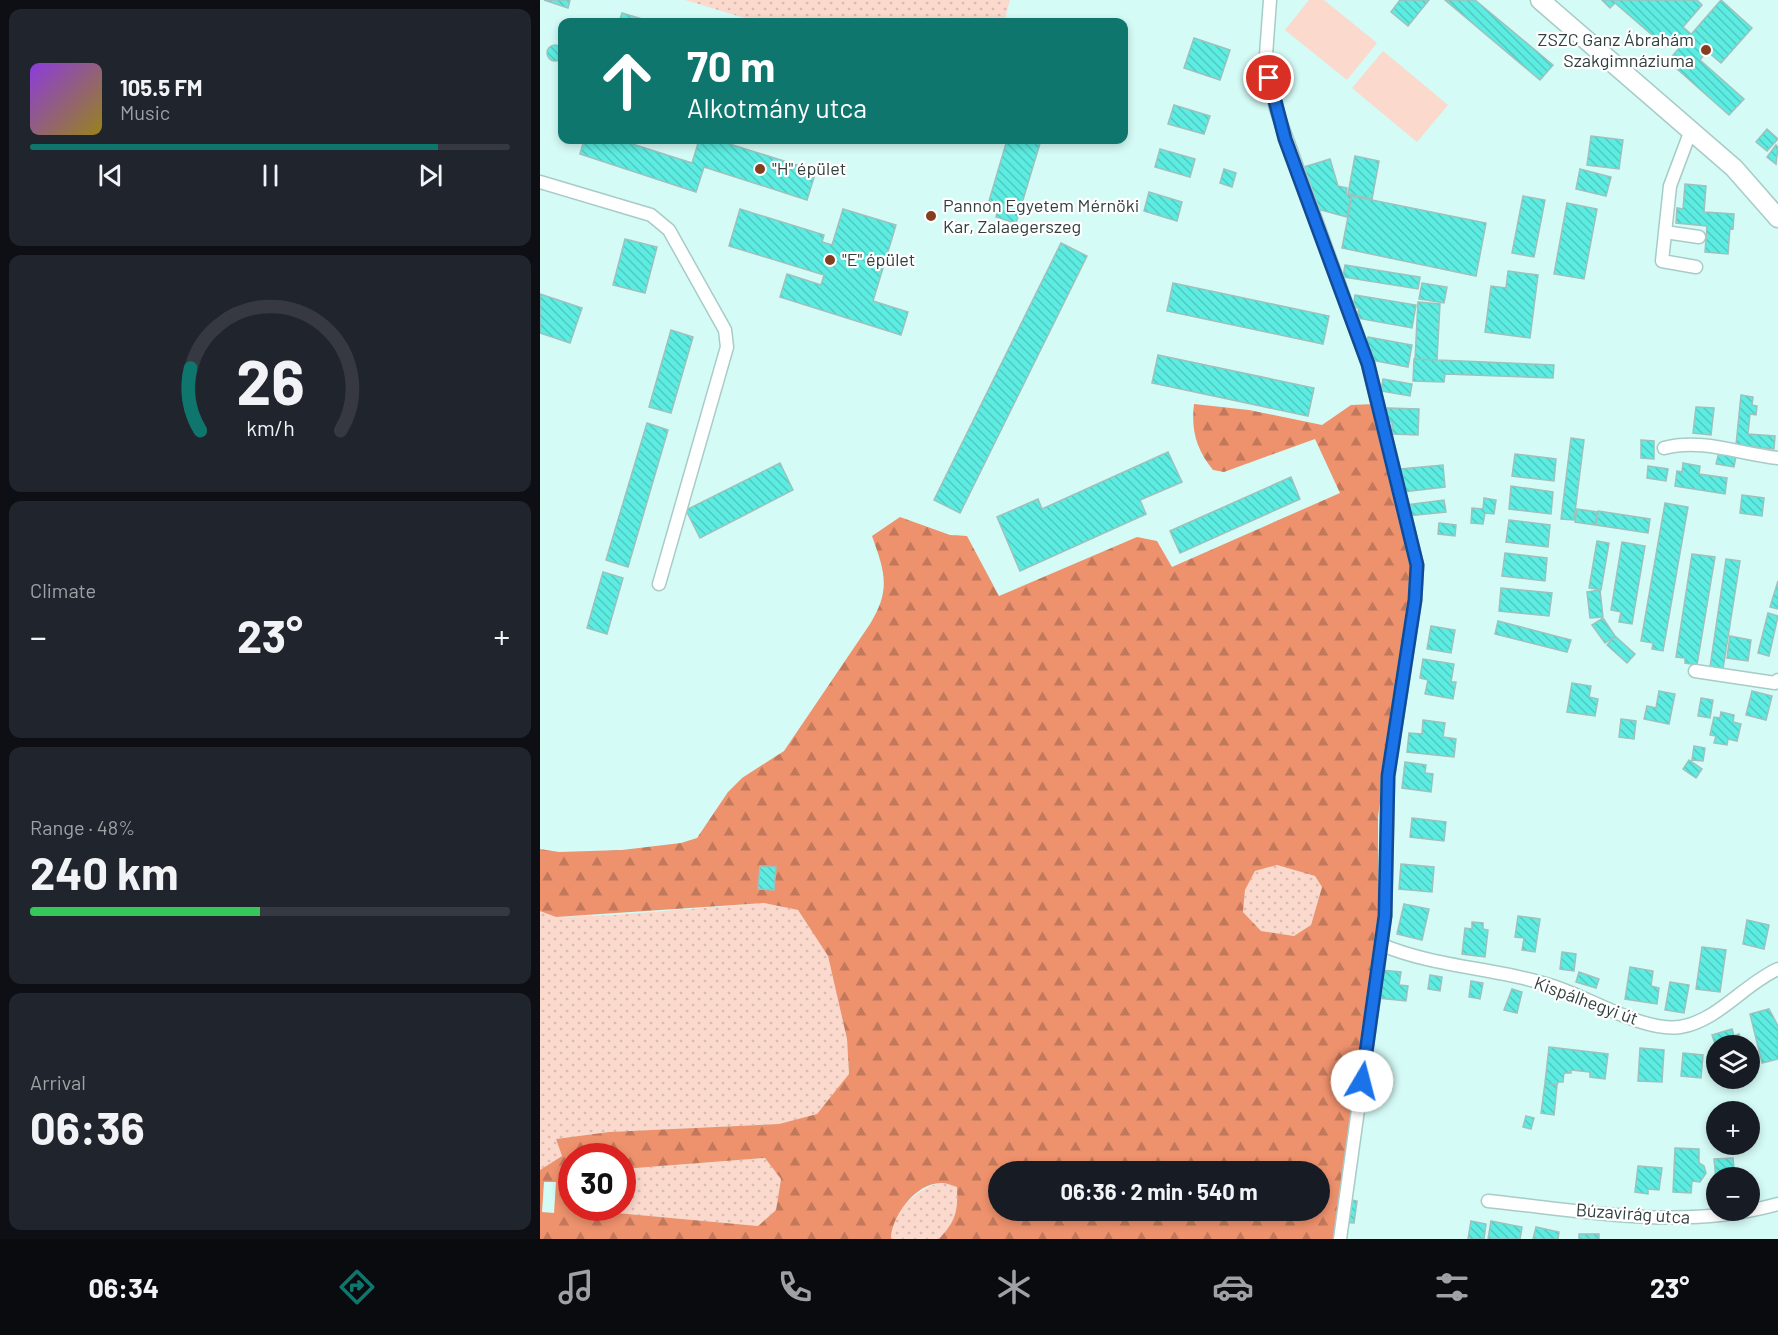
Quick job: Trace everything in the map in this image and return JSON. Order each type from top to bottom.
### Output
[{"type":"street","points":[[1270,0],[1266,55],[1276,109],[1368,364],[1417,565],[1415,600],[1388,776],[1385,916],[1382,945],[1340,1239]]},
{"type":"street","points":[[1540,0],[1734,168],[1778,218]]},
{"type":"street","points":[[1691,130],[1684,142],[1670,186],[1662,261],[1696,267]]},
{"type":"street","points":[[540,182],[651,215],[669,230],[725,330],[727,347],[659,584]]},
{"type":"street","points":[[1665,232],[1699,237]]},
{"type":"street","points":[[1664,448],[1679,444],[1702,445],[1778,458]]},
{"type":"street","points":[[1695,671],[1762,683],[1775,683],[1778,680]]},
{"type":"street","name":"Kispálhegyi út","points":[[1382,945],[1430,960],[1545,984],[1665,1028],[1692,1024],[1707,1018],[1762,977],[1778,969]]},
{"type":"street","name":"Búzavirág utca","points":[[1488,1201],[1679,1219],[1728,1215],[1778,1204]]},
{"type":"shaded area","points":[[685,0],[1010,0],[1005,18],[745,18]]},
{"type":"shaded area","points":[[1309,0],[1324,0],[1377,43],[1347,80],[1285,30]]},
{"type":"shaded area","points":[[1383,51],[1448,105],[1417,142],[1352,88]]},
{"type":"shaded area","points":[[1277,865],[1315,876],[1322,887],[1311,925],[1294,936],[1261,931],[1243,912],[1245,890],[1255,871]]},
{"type":"shaded area","points":[[764,903],[798,910],[828,956],[847,1039],[849,1075],[817,1114],[779,1124],[609,1132],[556,1139],[558,1159],[540,1170],[540,911],[556,917],[614,915]]},
{"type":"shaded area","points":[[765,1158],[781,1179],[776,1210],[758,1226],[636,1215],[636,1168]]},
{"type":"shaded area","points":[[943,1182],[957,1187],[957,1203],[955,1215],[949,1227],[939,1239],[891,1239],[895,1219],[907,1202],[933,1185]]},
{"type":"green space","points":[[1194,404],[1249,410],[1322,425],[1351,405],[1375,404],[1414,574],[1378,816],[1378,929],[1337,1239],[939,1239],[955,1215],[957,1203],[957,1187],[943,1183],[924,1188],[907,1202],[895,1220],[891,1239],[540,1239],[540,1170],[558,1159],[558,1221],[636,1221],[636,1215],[758,1226],[776,1210],[781,1179],[765,1158],[636,1168],[636,1143],[558,1145],[556,1139],[609,1132],[779,1124],[817,1114],[849,1074],[847,1039],[828,956],[798,910],[764,903],[556,917],[540,911],[540,849],[559,852],[622,850],[681,843],[697,838],[728,792],[742,778],[784,751],[870,624],[881,601],[884,581],[872,536],[900,517],[950,535],[967,536],[999,596],[1137,537],[1157,541],[1172,567],[1340,493],[1315,439],[1224,472],[1213,470],[1202,454],[1194,431]],"holes":[[[1277,865],[1315,876],[1322,887],[1311,925],[1294,936],[1261,931],[1243,912],[1245,890],[1255,871]],[[544,1182],[556,1182],[554,1213],[542,1212]]]},
{"type":"building","points":[[544,0],[570,0],[568,8]]},
{"type":"building","points":[[1400,0],[1429,0],[1408,26],[1391,12]]},
{"type":"building","points":[[1445,0],[1475,0],[1553,65],[1540,80]]},
{"type":"building","points":[[1602,0],[1697,0],[1702,5],[1683,27],[1691,34],[1684,42],[1676,35],[1666,47],[1615,3],[1610,8]]},
{"type":"building","points":[[1721,0],[1752,28],[1721,63],[1707,51],[1700,60],[1744,99],[1729,115],[1668,61]]},
{"type":"building","points":[[622,13],[639,18],[620,18]]},
{"type":"building","points":[[1194,38],[1230,50],[1220,80],[1184,68]]},
{"type":"building","points":[[558,45],[558,61],[552,61],[547,56],[547,50]]},
{"type":"building","points":[[1174,105],[1210,116],[1204,134],[1168,124]]},
{"type":"building","points":[[1767,129],[1778,139],[1767,151],[1756,142]]},
{"type":"building","points":[[1591,136],[1623,140],[1619,169],[1587,165]]},
{"type":"building","name":"\"H\" épület","points":[[583,144],[633,144],[692,163],[698,144],[730,144],[816,171],[807,200],[704,167],[696,192],[580,154]]},
{"type":"building","points":[[1006,144],[1040,144],[1016,223],[996,217],[999,204],[989,201]]},
{"type":"building","points":[[1776,145],[1778,147],[1776,164],[1767,157]]},
{"type":"building","points":[[1160,149],[1195,159],[1190,177],[1155,167]]},
{"type":"building","points":[[1355,156],[1379,161],[1372,199],[1348,194]]},
{"type":"building","points":[[1330,159],[1338,186],[1347,188],[1346,195],[1351,196],[1347,217],[1317,209],[1304,167]]},
{"type":"building","points":[[1224,169],[1236,173],[1232,187],[1220,183]]},
{"type":"building","points":[[1580,169],[1611,177],[1606,196],[1576,189]]},
{"type":"building","points":[[1685,184],[1706,186],[1704,212],[1734,214],[1733,229],[1730,228],[1728,254],[1705,252],[1707,226],[1676,223],[1677,208],[1683,209]]},
{"type":"building","points":[[1149,192],[1182,202],[1177,221],[1144,211]]},
{"type":"building","points":[[1352,196],[1486,223],[1476,276],[1342,248]]},
{"type":"building","points":[[1523,196],[1545,200],[1534,257],[1512,253]]},
{"type":"building","points":[[1567,203],[1597,209],[1584,279],[1554,274]]},
{"type":"building","name":"\"E\" épület","points":[[740,209],[824,235],[822,242],[832,245],[843,209],[896,225],[873,301],[908,312],[901,335],[780,297],[787,274],[821,285],[824,275],[729,246]]},
{"type":"building","points":[[625,239],[657,247],[645,293],[613,285]]},
{"type":"building","points":[[1061,243],[1087,256],[960,513],[934,500]]},
{"type":"building","points":[[1345,265],[1420,277],[1418,289],[1343,277]]},
{"type":"building","points":[[1508,271],[1538,275],[1530,338],[1485,332],[1491,286],[1506,288]]},
{"type":"building","points":[[1173,283],[1329,316],[1323,344],[1167,311]]},
{"type":"building","points":[[1422,283],[1447,287],[1444,303],[1419,299]]},
{"type":"building","points":[[540,294],[582,308],[570,343],[540,333]]},
{"type":"building","points":[[1355,295],[1416,305],[1412,328],[1357,318],[1359,308],[1353,307]]},
{"type":"building","points":[[1418,302],[1440,304],[1437,360],[1415,359]]},
{"type":"building","points":[[671,330],[693,337],[671,413],[649,407]]},
{"type":"building","points":[[1368,337],[1412,345],[1408,367],[1371,360],[1372,350],[1366,349]]},
{"type":"building","points":[[1158,355],[1314,388],[1308,416],[1152,383]]},
{"type":"building","points":[[1414,359],[1554,365],[1553,378],[1445,374],[1444,382],[1413,381]]},
{"type":"building","points":[[1383,379],[1412,384],[1410,396],[1381,391]]},
{"type":"building","points":[[1741,395],[1753,397],[1752,405],[1757,406],[1756,415],[1750,414],[1748,434],[1775,436],[1774,449],[1736,445]]},
{"type":"building","points":[[1696,407],[1714,408],[1711,435],[1693,433]]},
{"type":"building","points":[[1387,408],[1419,409],[1418,435],[1392,434],[1392,422],[1387,422]]},
{"type":"building","points":[[647,423],[668,430],[628,567],[606,560]]},
{"type":"building","points":[[1571,438],[1584,440],[1574,520],[1561,519]]},
{"type":"building","points":[[1641,440],[1654,441],[1654,459],[1641,458]]},
{"type":"building","points":[[1168,452],[1182,482],[1140,500],[1146,514],[1020,571],[997,517],[1038,499],[1042,509]]},
{"type":"building","points":[[1719,452],[1736,456],[1734,467],[1716,464]]},
{"type":"building","points":[[1515,454],[1556,459],[1554,481],[1512,476]]},
{"type":"building","points":[[780,463],[793,490],[700,538],[686,510]]},
{"type":"building","points":[[1683,463],[1700,466],[1699,474],[1727,478],[1725,494],[1675,486],[1677,471],[1682,472]]},
{"type":"building","points":[[1443,465],[1445,487],[1403,492],[1401,469]]},
{"type":"building","points":[[1648,466],[1668,469],[1666,481],[1647,478]]},
{"type":"building","points":[[1291,477],[1300,499],[1180,553],[1170,531]]},
{"type":"building","points":[[1511,486],[1553,492],[1551,514],[1509,509]]},
{"type":"building","points":[[1742,495],[1764,498],[1762,516],[1740,513]]},
{"type":"building","points":[[1484,498],[1496,500],[1494,514],[1485,513],[1483,524],[1471,523],[1472,508],[1483,509]]},
{"type":"building","points":[[1444,500],[1446,512],[1407,516],[1406,505]]},
{"type":"building","points":[[1665,503],[1688,507],[1663,651],[1652,649],[1653,643],[1641,641]]},
{"type":"building","points":[[1577,509],[1597,512],[1595,525],[1575,522]]},
{"type":"building","points":[[1598,511],[1650,519],[1648,533],[1596,525]]},
{"type":"building","points":[[1509,520],[1550,525],[1548,547],[1506,542]]},
{"type":"building","points":[[1439,523],[1456,525],[1455,536],[1438,534]]},
{"type":"building","points":[[1597,541],[1609,543],[1601,590],[1589,588]]},
{"type":"building","points":[[1622,542],[1645,546],[1632,624],[1619,622],[1621,612],[1611,610]]},
{"type":"building","points":[[1505,553],[1547,558],[1545,581],[1502,576]]},
{"type":"building","points":[[1692,554],[1715,557],[1697,665],[1685,663],[1685,658],[1676,657]]},
{"type":"building","points":[[1726,559],[1740,561],[1723,669],[1710,667]]},
{"type":"building","points":[[603,572],[623,578],[607,634],[587,628]]},
{"type":"building","points":[[1778,581],[1778,609],[1770,607]]},
{"type":"building","points":[[1501,588],[1552,593],[1549,616],[1499,611]]},
{"type":"building","points":[[1600,590],[1603,617],[1590,618],[1587,592]]},
{"type":"building","points":[[1768,613],[1778,616],[1769,656],[1758,653]]},
{"type":"building","points":[[1603,618],[1615,636],[1605,643],[1592,625]]},
{"type":"building","points":[[1498,621],[1571,640],[1567,652],[1495,634]]},
{"type":"building","points":[[1431,626],[1455,630],[1451,653],[1427,649]]},
{"type":"building","points":[[1615,636],[1635,654],[1627,663],[1607,645]]},
{"type":"building","points":[[1730,636],[1751,640],[1748,661],[1727,658]]},
{"type":"building","points":[[1423,659],[1454,664],[1451,682],[1456,682],[1453,699],[1425,694],[1428,680],[1420,678]]},
{"type":"building","points":[[1572,683],[1591,686],[1589,697],[1598,699],[1595,716],[1567,712]]},
{"type":"building","points":[[1659,691],[1675,694],[1669,724],[1644,719],[1647,706],[1656,708]]},
{"type":"building","points":[[1752,691],[1772,696],[1766,720],[1746,715]]},
{"type":"building","points":[[1701,698],[1713,700],[1710,718],[1698,716]]},
{"type":"building","points":[[1721,712],[1734,715],[1733,722],[1741,724],[1737,741],[1728,739],[1727,745],[1714,743],[1716,736],[1710,735],[1714,717],[1720,718]]},
{"type":"building","points":[[1621,719],[1636,721],[1634,739],[1619,737]]},
{"type":"building","points":[[1423,720],[1445,723],[1443,737],[1456,739],[1454,757],[1407,752],[1409,733],[1422,734]]},
{"type":"building","points":[[1694,746],[1705,748],[1703,761],[1692,760]]},
{"type":"building","points":[[1689,760],[1702,769],[1696,778],[1683,769]]},
{"type":"building","points":[[1405,762],[1426,765],[1425,773],[1433,774],[1431,792],[1402,788]]},
{"type":"building","points":[[1412,818],[1446,822],[1444,841],[1410,837]]},
{"type":"building","points":[[1401,864],[1434,867],[1432,892],[1399,889]]},
{"type":"building","points":[[760,866],[776,867],[774,890],[758,889]]},
{"type":"building","points":[[1404,904],[1429,909],[1422,940],[1397,934]]},
{"type":"building","points":[[1518,916],[1540,919],[1535,952],[1522,950],[1524,938],[1515,937]]},
{"type":"building","points":[[1747,920],[1769,925],[1764,949],[1743,944]]},
{"type":"building","points":[[1472,922],[1483,923],[1483,929],[1488,930],[1485,957],[1462,954],[1465,928],[1472,929]]},
{"type":"building","points":[[1702,947],[1726,950],[1720,992],[1696,989]]},
{"type":"building","points":[[1562,952],[1576,954],[1574,971],[1560,969]]},
{"type":"building","points":[[1630,967],[1653,971],[1651,986],[1659,988],[1657,1004],[1625,999]]},
{"type":"building","points":[[1381,970],[1401,972],[1399,985],[1408,986],[1406,1001],[1378,998]]},
{"type":"building","points":[[1579,972],[1599,979],[1596,988],[1576,982]]},
{"type":"building","points":[[1430,975],[1442,977],[1440,991],[1428,989]]},
{"type":"building","points":[[1471,981],[1483,983],[1480,999],[1469,997]]},
{"type":"building","points":[[1670,982],[1689,985],[1684,1013],[1665,1010]]},
{"type":"building","points":[[1512,989],[1522,992],[1517,1013],[1504,1010]]},
{"type":"building","points":[[1769,1009],[1778,1026],[1778,1059],[1762,1063],[1760,1035],[1755,1035],[1750,1014]]},
{"type":"building","points":[[1732,1029],[1734,1035],[1712,1035]]},
{"type":"building","points":[[1549,1047],[1608,1054],[1605,1079],[1590,1077],[1590,1072],[1571,1070],[1571,1073],[1564,1073],[1563,1082],[1558,1082],[1557,1085],[1545,1083]]},
{"type":"building","points":[[1640,1048],[1664,1050],[1662,1082],[1638,1081]]},
{"type":"building","points":[[1683,1053],[1703,1055],[1701,1078],[1681,1076]]},
{"type":"building","points":[[1545,1083],[1557,1085],[1554,1115],[1541,1113]]},
{"type":"building","points":[[1526,1116],[1534,1118],[1531,1129],[1523,1127]]},
{"type":"building","points":[[1675,1148],[1699,1149],[1699,1163],[1704,1166],[1706,1173],[1700,1182],[1692,1181],[1691,1193],[1673,1192]]},
{"type":"building","points":[[1733,1158],[1734,1167],[1715,1167],[1714,1159]]},
{"type":"building","points":[[1638,1166],[1662,1168],[1659,1190],[1648,1189],[1648,1194],[1635,1192]]},
{"type":"building","points":[[1347,1199],[1357,1201],[1354,1223],[1344,1222]]},
{"type":"building","points":[[1471,1221],[1486,1224],[1484,1239],[1468,1239]]},
{"type":"building","points":[[1491,1221],[1522,1227],[1520,1239],[1488,1239]]},
{"type":"building","points":[[1536,1227],[1559,1232],[1558,1239],[1533,1239]]},
{"type":"building","points":[[1579,1234],[1599,1234],[1599,1239],[1579,1239]]},
{"type":"place","name":"ZSZC Ganz Ábrahám Szakgimnáziuma","points":[[1706,50]]},
{"type":"place","name":"\"H\" épület","points":[[760,169]]},
{"type":"place","name":"Pannon Egyetem Mérnöki Kar, Zalaegerszeg","points":[[931,216]]},
{"type":"place","name":"\"E\" épület","points":[[830,260]]},
{"type":"route","points":[[1269,78],[1285,139],[1368,364],[1417,565],[1415,600],[1388,776],[1385,818],[1385,916],[1362,1081]]}]
